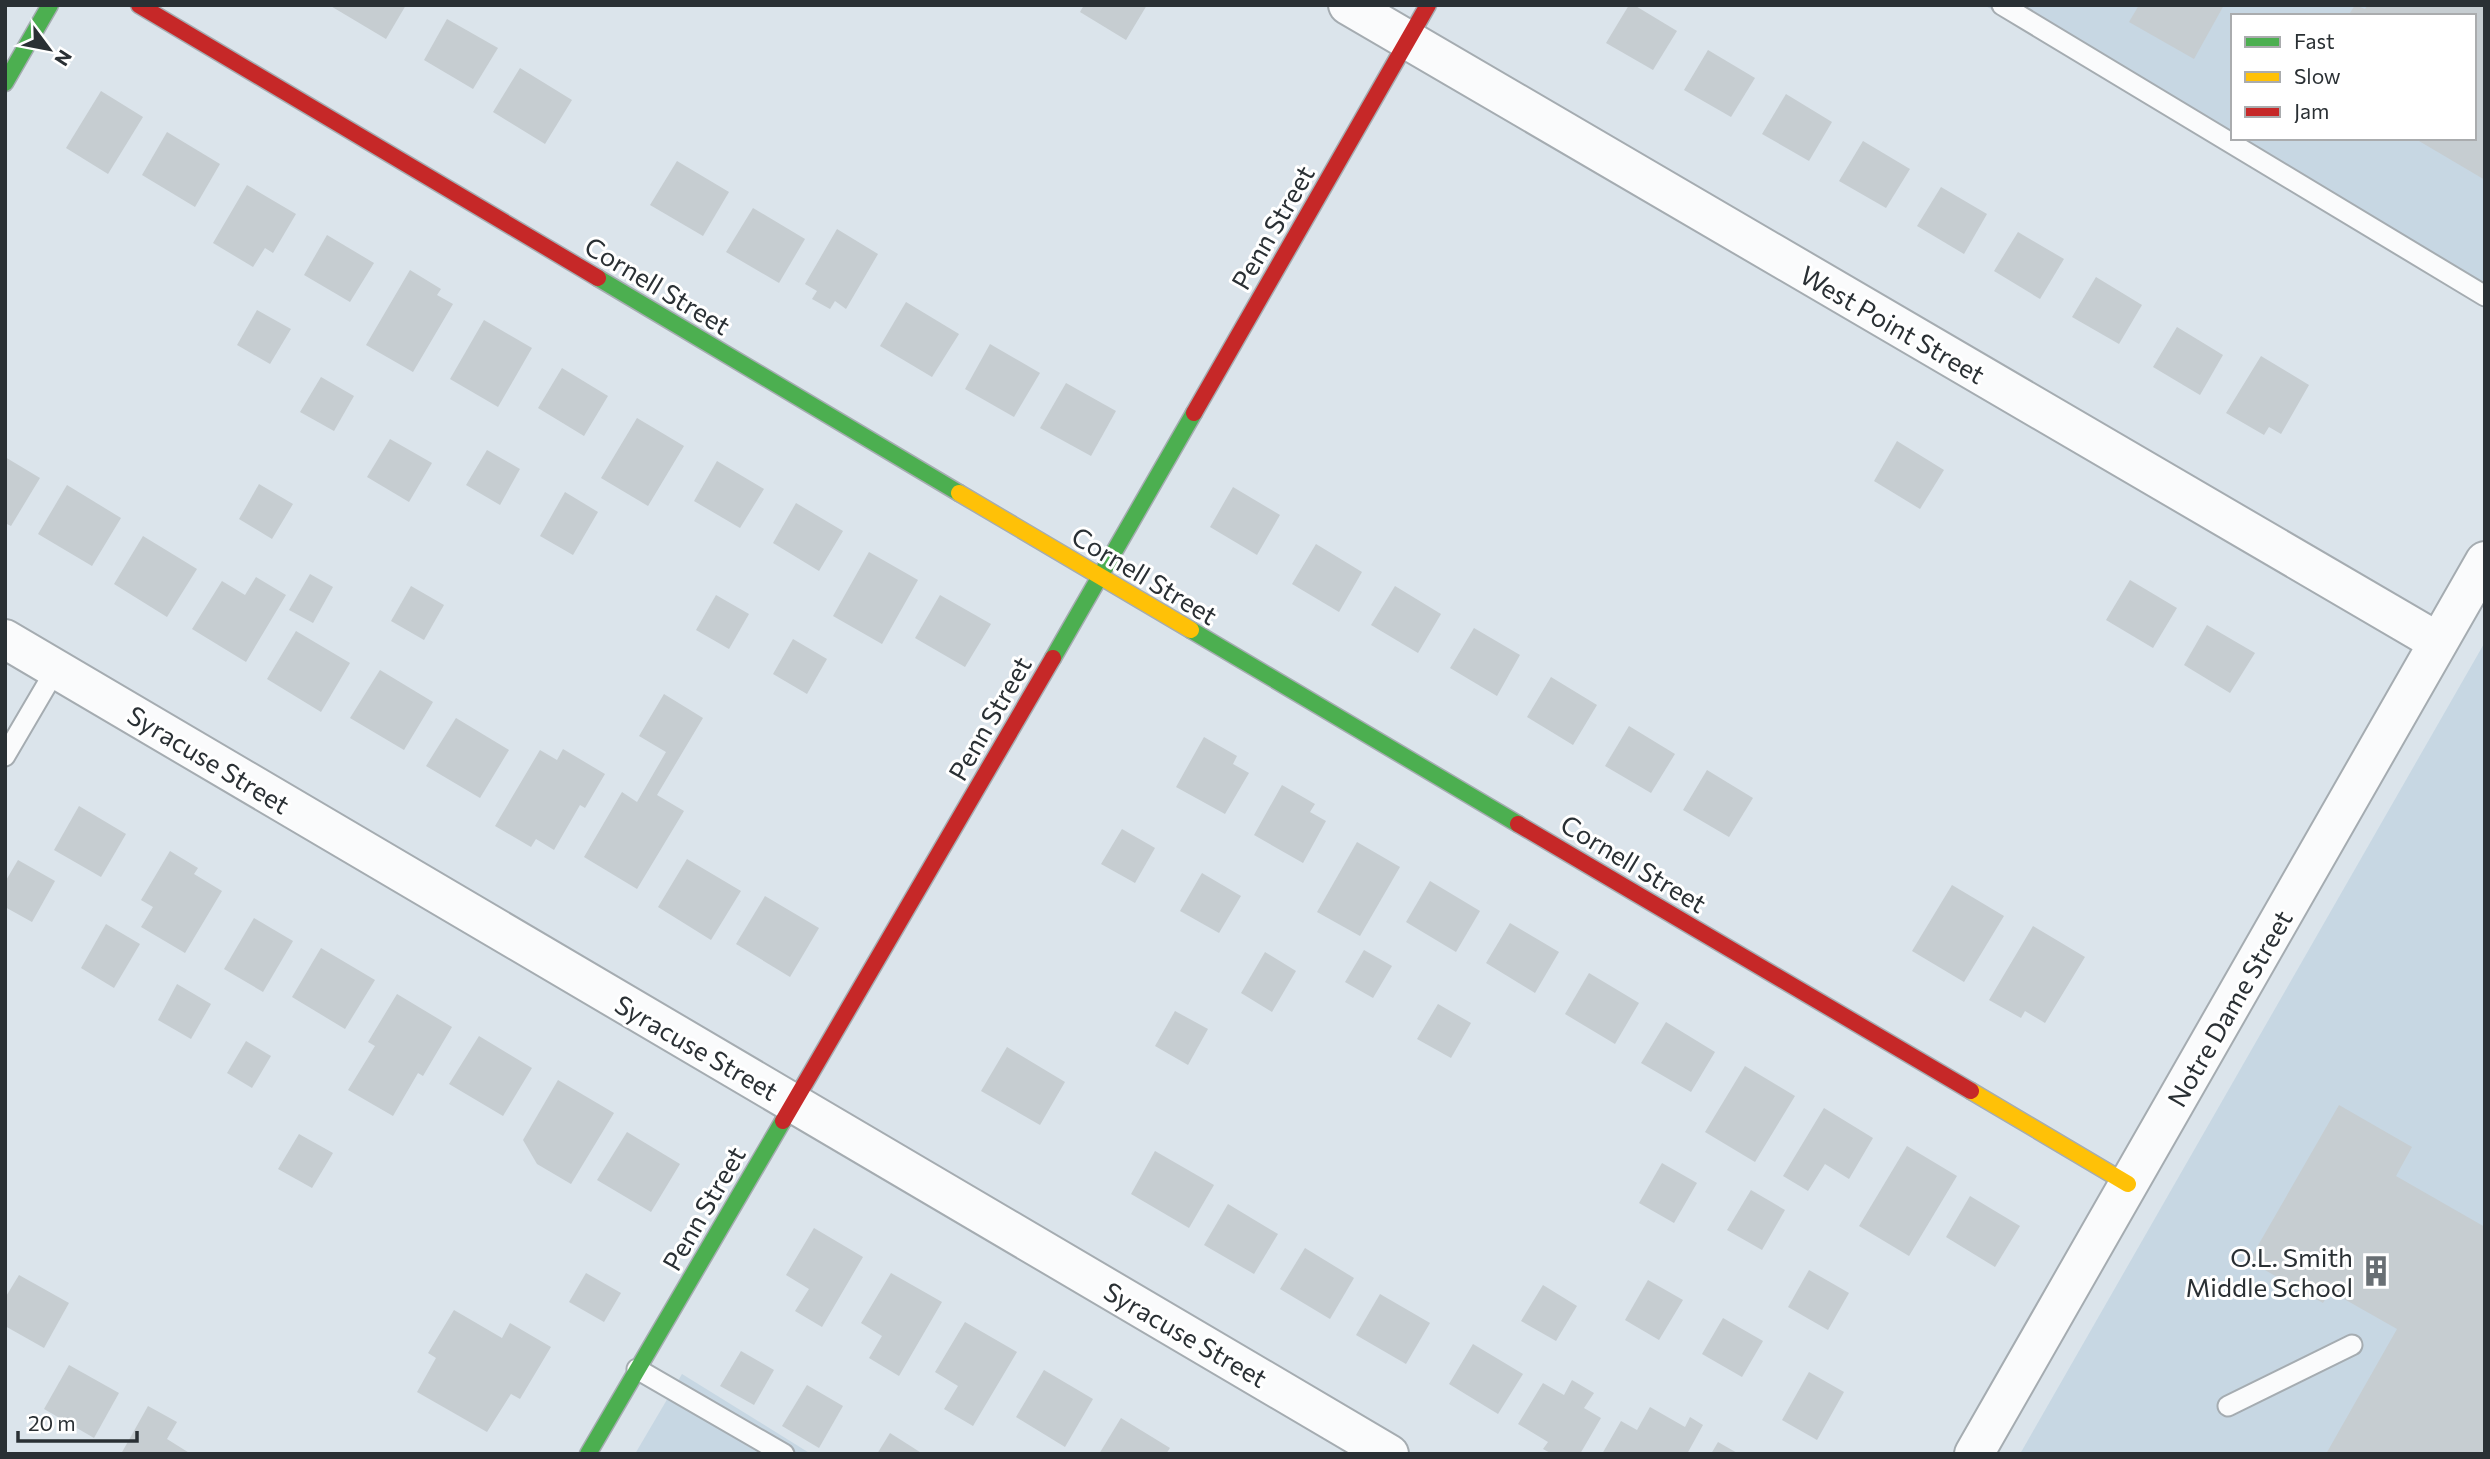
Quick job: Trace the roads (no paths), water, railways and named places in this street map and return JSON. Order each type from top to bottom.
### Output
[{"type":"street","points":[[5,83],[50,5]]},
{"type":"street","name":"Cornell Street","points":[[139,5],[2128,1184]]},
{"type":"street","name":"West Point Street","points":[[1348,5],[2438,642]]},
{"type":"street","name":"Penn Street","points":[[588,1454],[1100,577],[1428,5]]},
{"type":"street","name":"Notre Dame Street","points":[[1974,1454],[2485,561]]},
{"type":"street","name":"Syracuse Street","points":[[5,639],[1390,1454]]},
{"type":"lane","points":[[2001,5],[2485,296]]},
{"type":"lane","points":[[5,756],[56,669]]},
{"type":"lane","points":[[2228,1406],[2352,1345]]},
{"type":"lane","points":[[637,1369],[783,1454]]},
{"type":"place","name":"O.L. Smith Middle School","points":[[2376,1271]]}]
